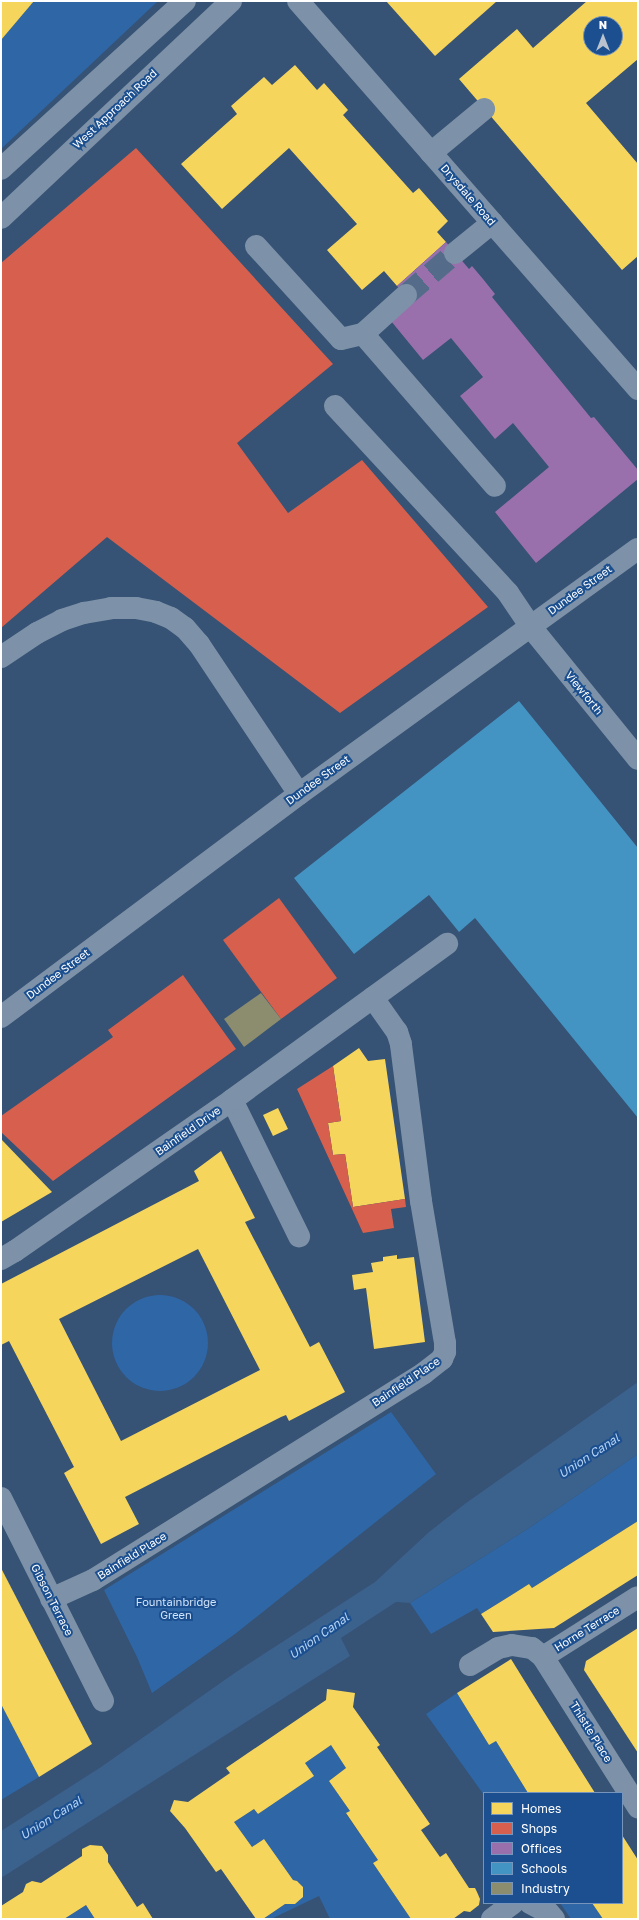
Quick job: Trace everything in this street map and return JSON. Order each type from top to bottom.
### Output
[{"type":"street","points":[[1,169],[185,1]]},
{"type":"street","name":"West Approach Road","points":[[1,218],[231,1]]},
{"type":"street","name":"Drysdale Road","points":[[298,1],[638,389]]},
{"type":"street","points":[[431,153],[484,109]]},
{"type":"street","points":[[455,252],[492,223]]},
{"type":"street","points":[[256,246],[341,339],[363,334],[406,295]]},
{"type":"street","points":[[363,334],[495,486]]},
{"type":"street","name":"Viewforth","points":[[335,406],[508,593],[530,626],[638,759]]},
{"type":"street","name":"Dundee Street","points":[[1,1017],[299,794],[638,549]]},
{"type":"street","points":[[1,657],[37,633],[62,620],[84,613],[111,608],[136,608],[156,612],[171,618],[185,628],[199,644],[299,794]]},
{"type":"street","name":"Bainfield Drive","points":[[1,1259],[15,1251],[232,1100],[447,944]]},
{"type":"street","name":"Bainfield Place","points":[[52,1599],[93,1580],[424,1373],[442,1359],[445,1352],[445,1343],[421,1201],[401,1044],[397,1032],[373,998]]},
{"type":"street","points":[[232,1100],[299,1236]]},
{"type":"street","name":"Gibson Terrace","points":[[1,1498],[103,1701]]},
{"type":"street","name":"Horne Terrace","points":[[470,1665],[498,1648],[512,1645],[532,1648],[543,1657],[638,1597]]},
{"type":"street","name":"Thistle Place","points":[[543,1657],[638,1807]]},
{"type":"street","points":[[492,1919],[512,1904]]},
{"type":"street","points":[[532,1904],[549,1913],[554,1919]]},
{"type":"green space","points":[[34,1],[158,1],[1,149],[1,40]]},
{"type":"green space","points":[[160,1295],[178,1299],[187,1303],[194,1309],[200,1316],[204,1325],[208,1343],[204,1361],[200,1370],[194,1377],[187,1383],[178,1387],[160,1391],[142,1387],[133,1383],[126,1377],[120,1370],[116,1361],[112,1343],[116,1325],[120,1316],[126,1309],[133,1303],[142,1299]]},
{"type":"green space","name":"Fountainbridge Green","points":[[391,1412],[436,1474],[235,1634],[152,1693],[137,1657],[104,1590]]},
{"type":"green space","points":[[638,1454],[638,1521],[532,1588],[529,1584],[481,1614],[477,1608],[431,1634],[410,1603],[529,1528]]},
{"type":"green space","points":[[457,1693],[489,1745],[496,1741],[527,1792],[483,1792],[483,1794],[426,1714]]},
{"type":"green space","points":[[1,1704],[39,1777],[1,1800]]},
{"type":"green space","points":[[331,1745],[346,1768],[329,1781],[350,1811],[346,1814],[378,1860],[373,1863],[411,1919],[330,1919],[319,1896],[271,1919],[263,1919],[285,1904],[295,1904],[303,1897],[303,1887],[297,1881],[293,1880],[264,1839],[252,1847],[234,1822],[254,1809],[258,1814],[313,1776],[305,1763]]},
{"type":"green space","points":[[561,1904],[593,1904],[603,1919],[571,1919]]},
{"type":"green space","points":[[86,1905],[95,1919],[64,1919]]},
{"type":"water","name":"Union Canal","points":[[638,1382],[638,1454],[529,1528],[410,1603],[396,1602],[341,1638],[350,1656],[1,1878],[1,1831],[101,1767],[236,1672],[375,1582],[429,1532],[466,1503]]},
{"type":"building: Homes","points":[[1,1],[34,1],[1,40]]},
{"type":"building: Homes","points":[[386,1],[497,1],[435,56]]},
{"type":"building: Homes","points":[[587,1],[638,1],[638,59],[586,103],[638,164],[638,256],[622,270],[459,79],[517,29],[533,48]]},
{"type":"building: Homes","points":[[295,65],[317,90],[324,83],[348,110],[343,115],[413,193],[419,188],[448,221],[437,232],[446,242],[397,286],[384,271],[362,290],[327,250],[357,224],[289,148],[222,209],[181,164],[237,114],[231,106],[264,77],[272,85]]},
{"type":"building: Homes","points":[[359,1048],[368,1061],[385,1059],[405,1199],[353,1207],[345,1154],[333,1155],[328,1123],[341,1121],[333,1066]]},
{"type":"building: Homes","points":[[278,1108],[288,1129],[273,1136],[263,1115]]},
{"type":"building: Homes","points":[[1,1139],[52,1192],[1,1222]]},
{"type":"building: Homes","points":[[221,1151],[255,1218],[245,1222],[310,1347],[319,1342],[345,1392],[289,1421],[286,1415],[281,1417],[125,1497],[139,1524],[101,1544],[64,1473],[74,1467],[9,1341],[1,1345],[1,1284],[199,1181],[194,1171]],"holes":[[[198,1249],[260,1370],[121,1441],[59,1319]]]},
{"type":"building: Homes","points":[[397,1255],[397,1259],[414,1257],[425,1342],[374,1349],[366,1288],[354,1290],[352,1275],[373,1272],[371,1263],[383,1261],[383,1257]]},
{"type":"building: Homes","points":[[638,1521],[638,1575],[554,1628],[493,1632],[481,1614],[529,1584],[532,1588]]},
{"type":"building: Homes","points":[[1,1568],[92,1744],[39,1777],[1,1704]]},
{"type":"building: Homes","points":[[638,1628],[638,1753],[584,1670],[586,1661]]},
{"type":"building: Homes","points":[[511,1659],[594,1792],[527,1792],[496,1741],[489,1745],[457,1693]]},
{"type":"building: Homes","points":[[327,1689],[355,1693],[353,1707],[380,1745],[377,1747],[430,1824],[421,1830],[440,1857],[446,1853],[469,1888],[475,1888],[480,1899],[479,1905],[470,1912],[464,1911],[453,1919],[411,1919],[373,1863],[378,1860],[346,1813],[350,1811],[329,1781],[346,1768],[331,1745],[305,1763],[314,1776],[258,1814],[254,1809],[234,1822],[252,1847],[264,1839],[293,1880],[297,1881],[303,1887],[303,1897],[295,1904],[285,1904],[263,1919],[256,1919],[221,1869],[216,1872],[185,1828],[170,1811],[174,1800],[188,1802],[230,1773],[226,1768],[326,1700]]},
{"type":"building: Homes","points":[[623,1837],[638,1860],[638,1919],[603,1919],[593,1904],[623,1904]]},
{"type":"building: Homes","points":[[90,1845],[102,1846],[108,1855],[108,1862],[137,1907],[143,1903],[153,1919],[95,1919],[86,1905],[64,1919],[1,1919],[1,1906],[23,1892],[26,1884],[32,1881],[41,1883],[82,1856],[82,1849]]},
{"type":"building: Shops","points":[[136,148],[333,364],[237,443],[288,513],[362,460],[488,607],[340,713],[107,537],[1,628],[1,263]]},
{"type":"building: Shops","points":[[279,898],[337,978],[281,1019],[223,940]]},
{"type":"building: Shops","points":[[183,975],[236,1049],[53,1181],[1,1132],[1,1116],[113,1037],[108,1030]]},
{"type":"building: Shops","points":[[333,1066],[341,1121],[328,1123],[333,1155],[345,1154],[353,1207],[405,1199],[406,1207],[391,1209],[394,1228],[363,1233],[297,1089]]},
{"type":"building: Offices","points":[[446,242],[469,269],[472,266],[483,279],[495,294],[492,297],[591,418],[594,417],[638,470],[638,479],[536,563],[495,512],[549,467],[513,423],[495,439],[460,396],[483,377],[451,338],[423,360],[391,321],[406,295],[397,286]]},
{"type":"building: Schools","points":[[519,701],[638,848],[638,1118],[475,918],[459,932],[429,895],[354,954],[294,878]]},
{"type":"building: Industry","points":[[261,993],[281,1019],[244,1047],[224,1019]]},
{"type":"tunnel","points":[[406,295],[455,253]]}]
